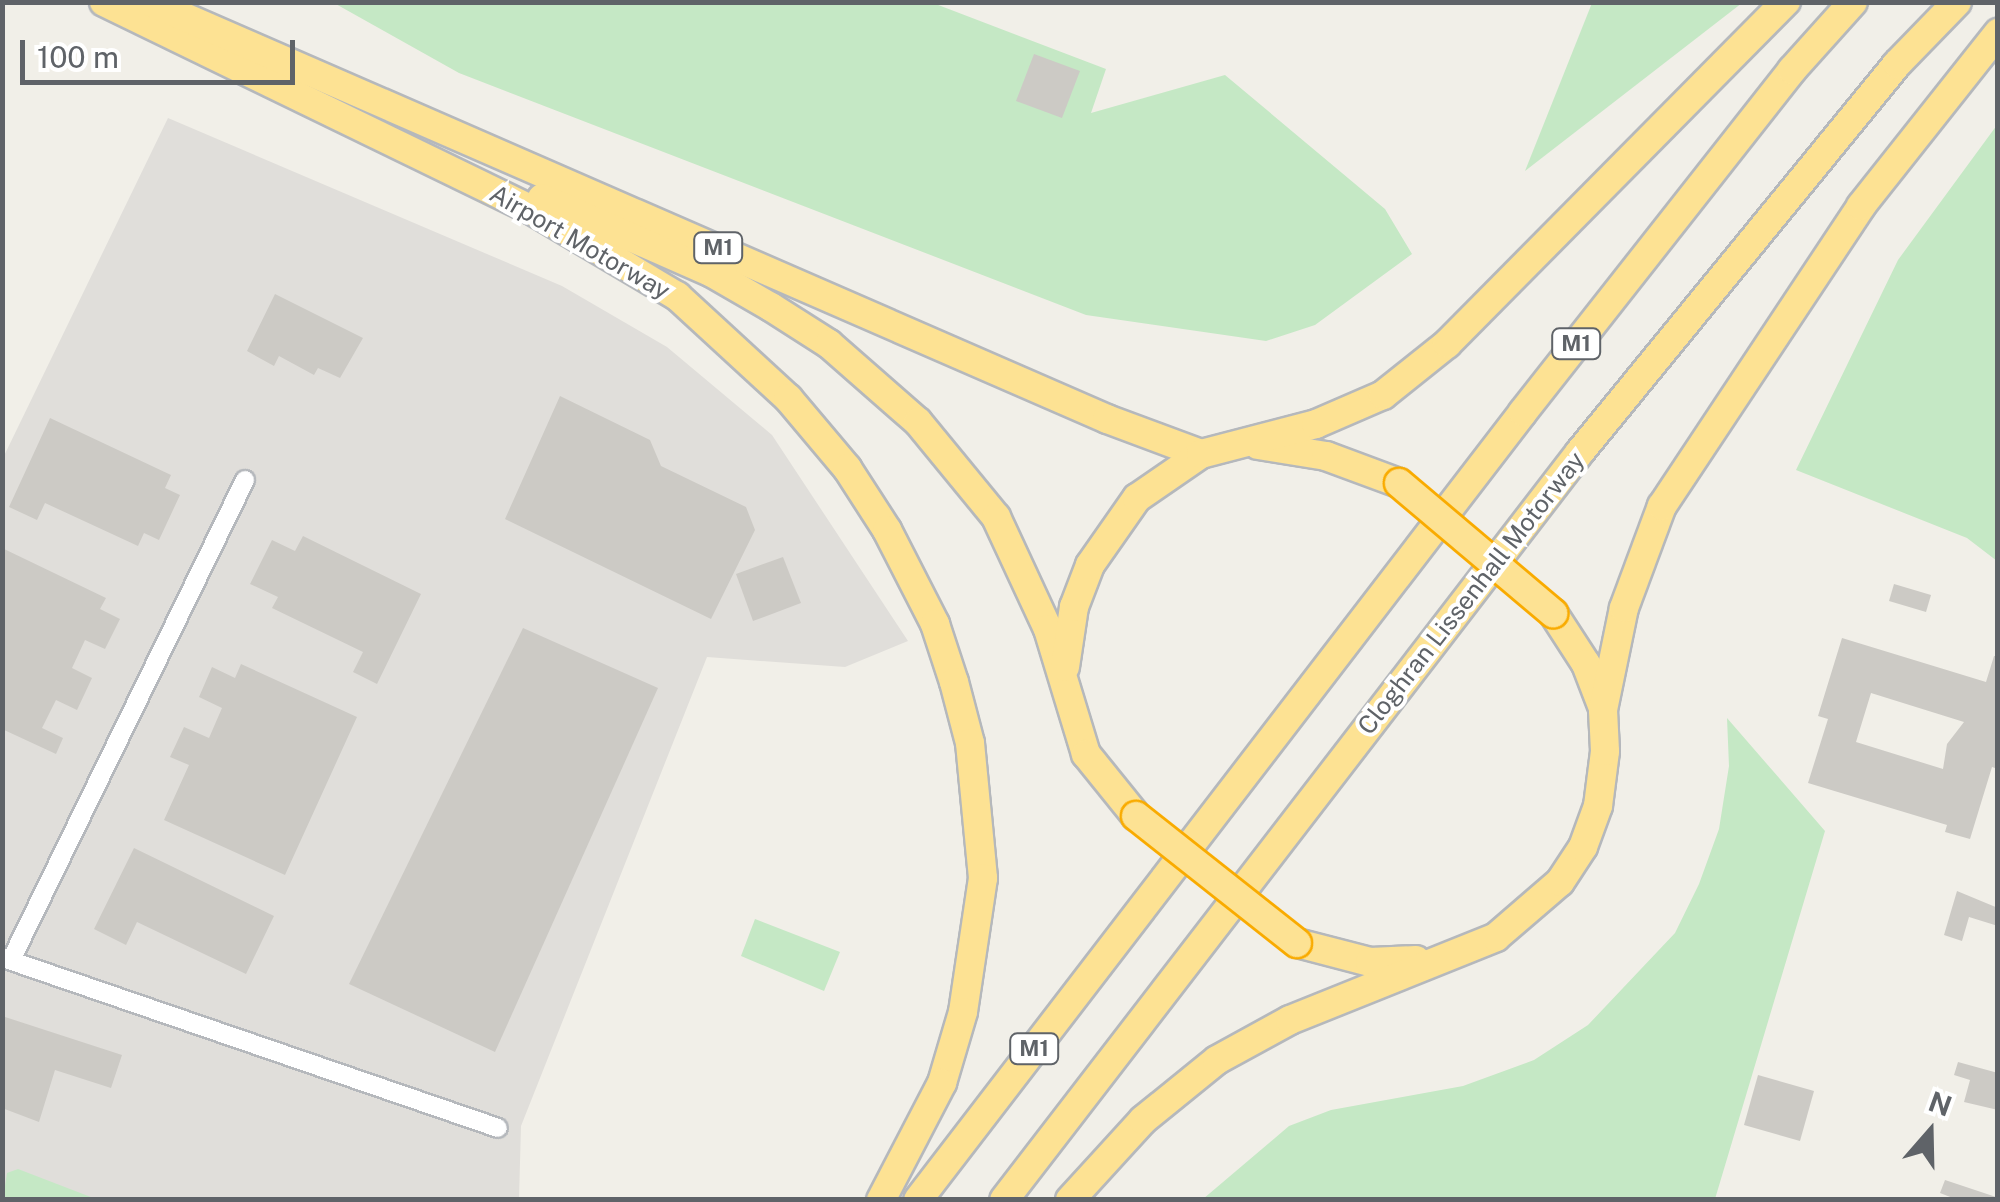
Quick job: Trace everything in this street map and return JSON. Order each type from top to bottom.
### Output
[{"type":"highway","name":"Airport Motorway","points":[[104,2],[532,210],[677,296],[788,398],[847,468],[887,530],[934,624],[954,682],[972,760],[983,878],[963,1012],[942,1082],[881,1200]]},
{"type":"highway","name":"Airport Motorway","points":[[150,2],[1107,419],[1201,454]]},
{"type":"highway","name":"M1","points":[[187,2],[238,38]]},
{"type":"highway","points":[[1437,960],[1370,962],[1297,943],[1136,816],[1086,754],[1069,703],[1064,652],[1090,564],[1137,498],[1201,454],[1252,444],[1316,424],[1383,395],[1447,344],[1786,2]]},
{"type":"highway","name":"M1","points":[[918,1200],[1523,412],[1792,70],[1853,2]]},
{"type":"highway","name":"Cloghran Lissenhall Motorway","points":[[1004,1200],[1580,452],[1896,64],[1957,2]]},
{"type":"highway","points":[[1070,1200],[1142,1120],[1217,1060],[1290,1020],[1496,937],[1560,882],[1583,847],[1598,806],[1606,751],[1603,710],[1624,608],[1662,506],[1861,206],[1998,33]]},
{"type":"highway","name":"M1","points":[[182,39],[712,273],[829,344],[918,422],[996,517],[1048,629],[1069,703]]},
{"type":"highway","points":[[1252,444],[1326,456],[1399,483],[1554,613],[1586,664],[1603,710]]},
{"type":"street","points":[[245,480],[7,959],[498,1128]]},
{"type":"shaded area","points":[[168,118],[562,286],[667,347],[772,435],[908,641],[845,667],[707,657],[521,1126],[519,1199],[3,1199],[2,460]]},
{"type":"green space","points":[[334,3],[933,3],[1106,69],[1091,113],[1225,75],[1385,209],[1412,254],[1315,325],[1266,341],[1086,315],[459,73]]},
{"type":"green space","points":[[1592,3],[1742,3],[1525,171]]},
{"type":"green space","points":[[1997,125],[1998,561],[1967,538],[1796,470],[1898,260]]},
{"type":"green space","points":[[1727,718],[1825,831],[1715,1199],[1203,1199],[1289,1126],[1331,1110],[1463,1086],[1534,1060],[1588,1025],[1675,933],[1699,884],[1719,829],[1729,766]]},
{"type":"green space","points":[[755,919],[840,952],[824,991],[741,956]]},
{"type":"green space","points":[[18,1169],[96,1199],[3,1199],[7,1173]]},
{"type":"building","points":[[1034,54],[1080,71],[1062,118],[1016,101]]},
{"type":"building","points":[[275,294],[363,338],[340,378],[318,368],[314,375],[279,356],[274,366],[247,351]]},
{"type":"building","points":[[560,396],[650,440],[661,466],[746,507],[755,530],[711,619],[505,519]]},
{"type":"building","points":[[50,418],[171,475],[165,488],[180,495],[159,540],[144,533],[138,546],[45,503],[37,520],[9,507]]},
{"type":"building","points":[[303,536],[421,594],[377,684],[353,672],[363,652],[272,608],[278,597],[250,584],[272,540],[295,551]]},
{"type":"building","points":[[2,548],[106,598],[100,609],[120,619],[105,649],[85,640],[72,668],[92,678],[77,710],[56,700],[42,728],[63,738],[56,754],[2,729]]},
{"type":"building","points":[[783,557],[801,603],[753,621],[736,574]]},
{"type":"building","points":[[1894,584],[1931,595],[1926,612],[1889,601]]},
{"type":"building","points":[[523,628],[658,688],[495,1052],[349,984]]},
{"type":"building","points":[[1842,638],[1986,682],[1994,656],[1998,656],[1998,769],[1992,767],[1970,839],[1945,832],[1947,825],[1808,783],[1828,719],[1818,716]],"holes":[[[1871,693],[1964,722],[1947,744],[1943,769],[1856,742]]]},
{"type":"building","points":[[241,664],[357,717],[285,875],[164,820],[189,765],[170,757],[184,727],[209,738],[222,708],[199,697],[212,667],[235,678]]},
{"type":"building","points":[[134,848],[274,916],[246,974],[137,922],[126,945],[94,929]]},
{"type":"building","points":[[1957,891],[1998,908],[1998,926],[1969,917],[1962,941],[1944,935]]},
{"type":"building","points":[[2,1016],[122,1055],[111,1088],[55,1070],[39,1122],[2,1108]]},
{"type":"building","points":[[1958,1062],[1998,1073],[1998,1110],[1964,1102],[1970,1080],[1954,1075]]},
{"type":"building","points":[[1758,1075],[1814,1091],[1800,1141],[1744,1125]]},
{"type":"building","points":[[1945,1180],[1996,1197],[1995,1200],[1958,1200],[1940,1193]]}]
